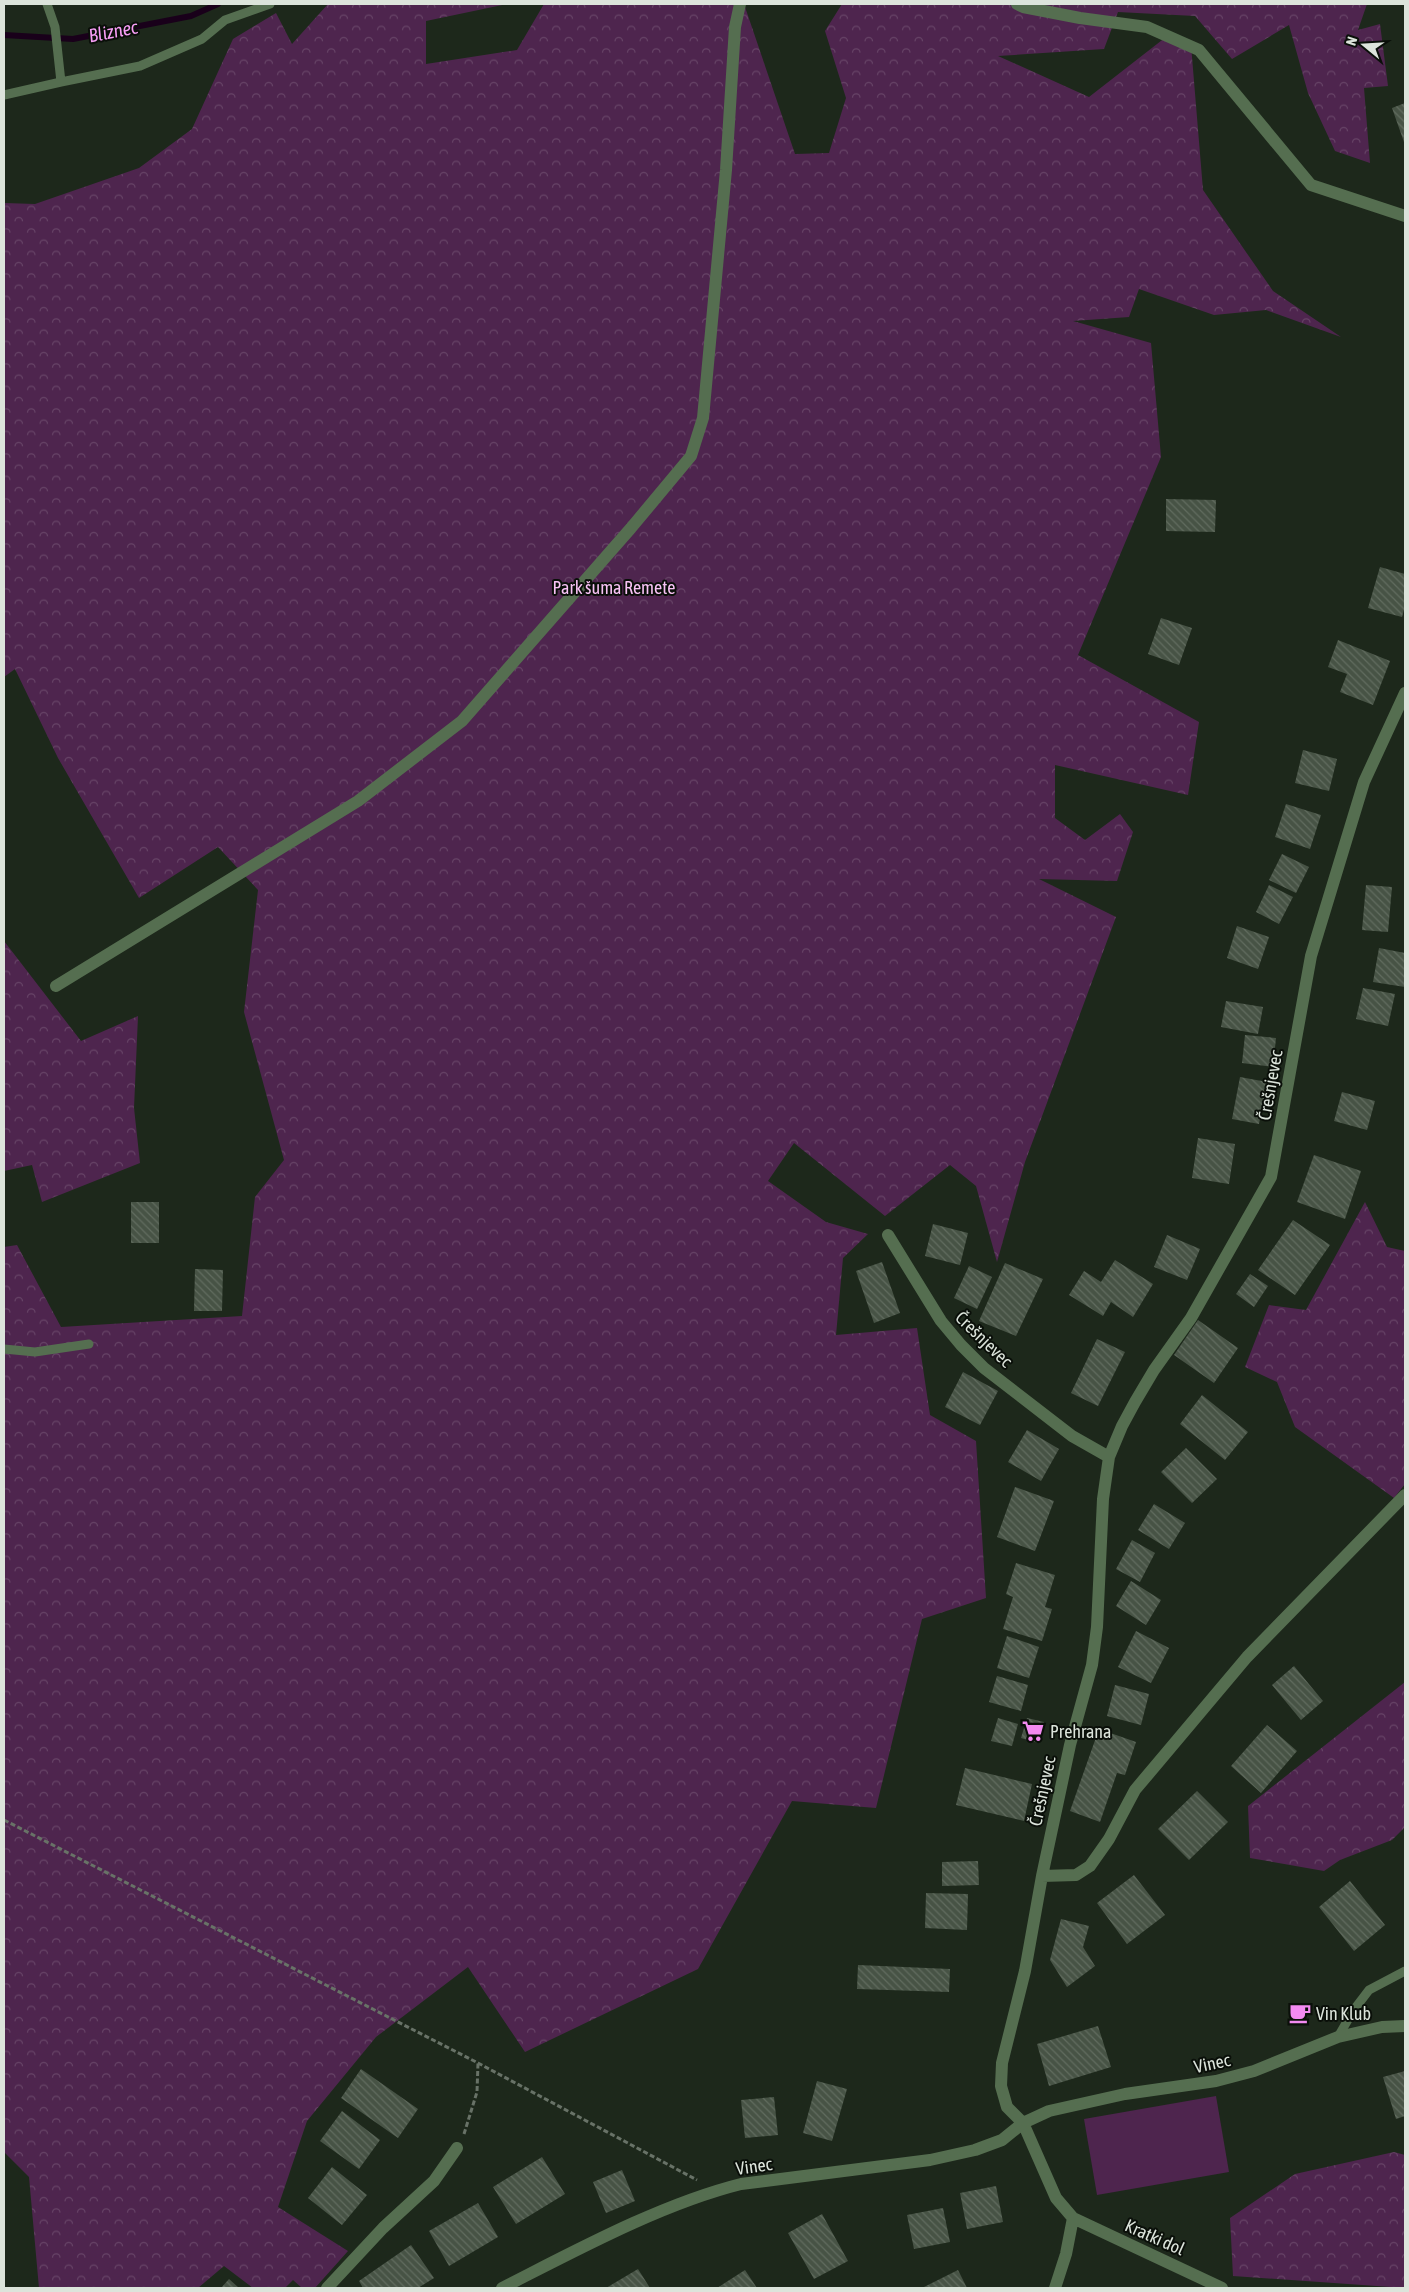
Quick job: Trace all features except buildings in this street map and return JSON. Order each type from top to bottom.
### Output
[{"type":"street","points":[[56,986],[358,801],[462,721],[632,528],[691,456],[703,418],[726,170],[735,27],[740,4]]},
{"type":"street","points":[[1017,4],[1023,7],[1080,18],[1147,27],[1199,50],[1311,185],[1405,216]]},
{"type":"street","name":"Črešnjevec","points":[[1023,2123],[1008,2107],[1001,2086],[1002,2063],[1025,1971],[1042,1876],[1070,1745],[1092,1665],[1098,1626],[1103,1498],[1109,1457],[1135,1402],[1154,1370],[1191,1318],[1270,1177],[1311,956],[1364,782],[1405,693]]},
{"type":"street","name":"Črešnjevec","points":[[888,1235],[941,1321],[961,1345],[984,1368],[1072,1436],[1109,1457]]},
{"type":"street","points":[[1042,1876],[1076,1875],[1090,1866],[1109,1840],[1136,1790],[1235,1672],[1405,1495]]},
{"type":"street","name":"Vinec","points":[[502,2288],[622,2229],[714,2191],[740,2184],[930,2160],[976,2150],[1002,2140],[1023,2123],[1049,2111],[1083,2102],[1216,2081],[1254,2072],[1338,2038],[1382,2027],[1405,2026]]},
{"type":"street","points":[[1023,2123],[1056,2198],[1073,2218],[1066,2254],[1055,2288]]},
{"type":"street","points":[[327,2288],[383,2228],[434,2180],[458,2148]]},
{"type":"street","name":"Kratki dol","points":[[1073,2218],[1222,2288]]},
{"type":"lane","points":[[47,4],[55,27],[61,82]]},
{"type":"lane","points":[[4,95],[140,66],[202,39],[225,20],[270,4]]},
{"type":"lane","points":[[4,1349],[35,1352],[89,1344]]},
{"type":"lane","points":[[1338,2038],[1353,2011],[1369,1990],[1405,1971]]},
{"type":"path","points":[[4,1820],[478,2063],[674,2166],[714,2191]]},
{"type":"path","points":[[458,2148],[466,2130],[477,2092],[478,2063]]},
{"type":"green space","name":"Park šuma Remete","points":[[328,4],[507,4],[426,21],[426,64],[517,50],[544,4],[744,4],[795,154],[829,153],[846,98],[825,31],[842,4],[1367,4],[1358,30],[1380,24],[1388,86],[1364,88],[1370,163],[1335,151],[1308,93],[1289,25],[1232,59],[1195,16],[1118,12],[1104,49],[998,56],[1089,97],[1166,37],[1191,45],[1203,190],[1273,291],[1341,337],[1266,310],[1214,315],[1139,289],[1129,317],[1073,321],[1151,343],[1161,457],[1078,655],[1199,722],[1188,795],[1055,765],[1055,818],[1085,840],[1120,814],[1133,832],[1117,881],[1039,879],[1116,917],[1025,1162],[997,1262],[976,1186],[950,1165],[885,1216],[794,1143],[768,1181],[826,1222],[868,1234],[843,1258],[836,1335],[917,1328],[930,1415],[976,1441],[986,1598],[922,1619],[876,1808],[792,1801],[698,1969],[525,2052],[468,1967],[376,2037],[307,2121],[278,2207],[348,2251],[315,2288],[302,2288],[293,2280],[285,2288],[253,2288],[224,2266],[198,2288],[39,2288],[29,2177],[4,2152],[4,1247],[17,1245],[61,1327],[242,1316],[255,1197],[284,1160],[244,1012],[258,890],[218,847],[139,898],[58,758],[15,669],[4,677],[4,203],[35,204],[139,168],[192,129],[233,39],[276,13],[292,44]]},
{"type":"green space","points":[[4,941],[81,1041],[138,1016],[134,1108],[140,1163],[42,1202],[32,1165],[4,1171]]},
{"type":"green space","points":[[1365,1202],[1387,1247],[1405,1251],[1405,1484],[1394,1498],[1295,1427],[1277,1382],[1245,1367],[1269,1305],[1306,1310]]},
{"type":"green space","points":[[1405,1682],[1405,1827],[1392,1840],[1340,1860],[1324,1871],[1250,1858],[1248,1806]]},
{"type":"green space","points":[[1216,2096],[1229,2172],[1097,2195],[1084,2119]]},
{"type":"green space","points":[[1394,2152],[1405,2155],[1405,2288],[1233,2276],[1230,2218],[1295,2174]]},
{"type":"waterway","name":"Bliznec","points":[[4,35],[73,39],[191,16],[218,4]]},
{"type":"place","name":"Prehrana","points":[[1033,1731]]},
{"type":"place","name":"Vin Klub","points":[[1300,2013]]}]
